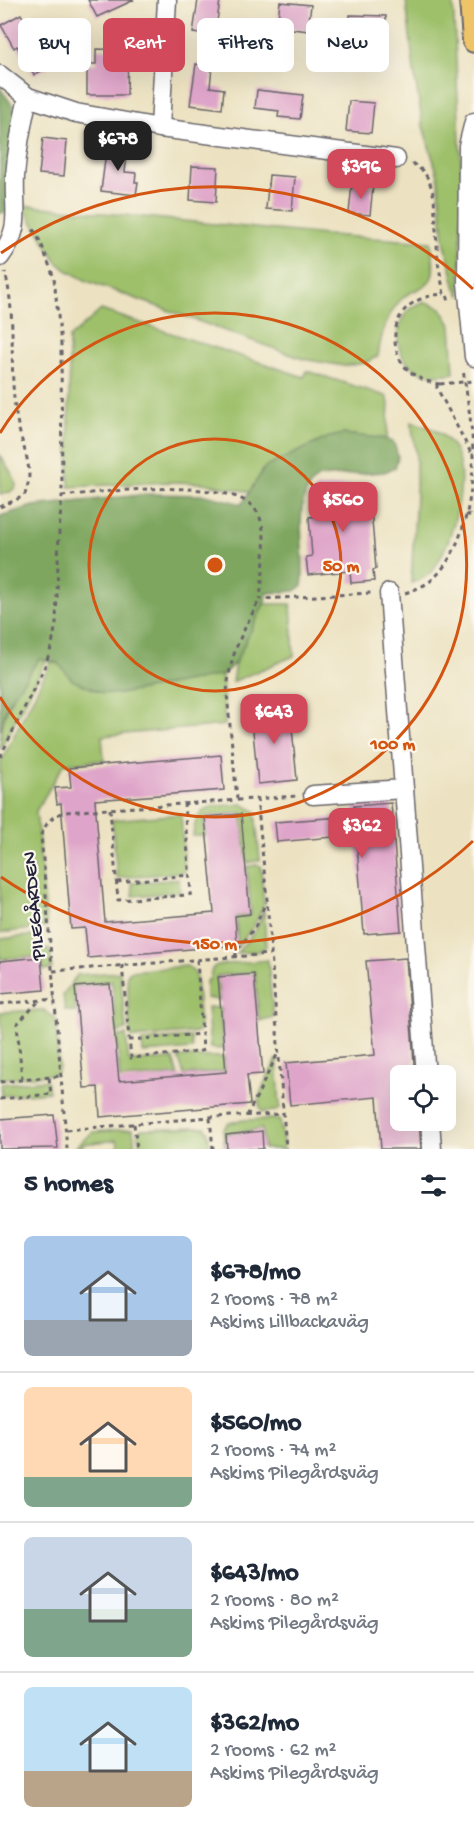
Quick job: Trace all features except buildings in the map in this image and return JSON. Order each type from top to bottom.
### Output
[{"type":"main road","points":[[471,0],[474,41]]},
{"type":"street","points":[[160,128],[167,0]]},
{"type":"street","points":[[0,75],[28,97],[76,113],[160,128],[396,159]]},
{"type":"street","points":[[0,257],[15,233],[15,177],[28,97]]},
{"type":"street","points":[[468,361],[468,146],[474,122]]},
{"type":"street","points":[[389,593],[425,1065]]},
{"type":"street","points":[[313,795],[404,789]]},
{"type":"street","points":[[431,1131],[432,1149]]},
{"type":"path","points":[[396,159],[412,163],[423,171],[429,180],[434,197],[438,262],[444,294],[447,295],[451,305]]},
{"type":"path","points":[[0,757],[45,666],[52,645],[56,623],[62,496],[61,344],[54,278],[41,243],[31,226],[15,221]]},
{"type":"path","points":[[0,257],[9,290],[14,406],[28,458],[29,474],[28,487],[24,496],[18,501],[0,507]]},
{"type":"path","points":[[444,294],[431,295],[414,302],[400,315],[395,339],[400,359],[405,368],[424,381],[439,384],[474,381]]},
{"type":"path","points":[[260,599],[406,593],[425,585],[437,575],[452,555],[470,498],[473,456],[468,361]]},
{"type":"path","points":[[439,384],[437,388],[473,456]]},
{"type":"path","points":[[62,496],[158,489],[197,489],[244,500],[255,508],[263,534],[264,554],[260,599],[231,658],[227,694],[237,799]]},
{"type":"path","points":[[466,514],[474,517]]},
{"type":"path","name":"PILEGÅRDEN","points":[[68,1149],[41,835],[46,823],[54,815],[65,812],[313,795]]},
{"type":"path","points":[[257,798],[286,1149]]},
{"type":"path","points":[[110,809],[118,900],[188,895],[191,894],[184,803]]},
{"type":"path","points":[[116,882],[190,875]]},
{"type":"path","points":[[235,957],[261,916],[267,900]]},
{"type":"path","points":[[53,971],[270,954]]},
{"type":"path","points":[[122,965],[131,1058],[203,1050],[197,959]]},
{"type":"path","points":[[0,1004],[55,999]]},
{"type":"path","points":[[22,1080],[17,1024],[39,1000]]},
{"type":"path","points":[[129,1040],[202,1034]]},
{"type":"path","points":[[247,1116],[279,1052]]},
{"type":"path","points":[[0,1082],[62,1076]]},
{"type":"path","points":[[0,1099],[51,1094],[50,1077]]},
{"type":"path","points":[[66,1130],[210,1117],[284,1114]]},
{"type":"path","points":[[210,1117],[213,1149]]},
{"type":"path","points":[[134,1124],[137,1149]]},
{"type":"green space","points":[[406,0],[453,0],[462,181],[460,295],[456,289],[444,240],[438,176],[423,126]]},
{"type":"green space","points":[[0,88],[13,106],[15,116],[7,212],[0,213]]},
{"type":"green space","points":[[22,205],[326,235],[431,242],[433,271],[431,279],[426,284],[401,299],[396,306],[384,330],[378,356],[365,363],[344,366],[303,359],[87,281],[66,270],[57,262]]},
{"type":"green space","points":[[426,302],[441,308],[451,325],[454,373],[433,375],[418,371],[405,360],[400,351],[398,330],[402,320],[407,312]]},
{"type":"green space","points":[[101,310],[304,377],[307,371],[386,396],[389,403],[387,439],[344,434],[265,467],[250,492],[203,483],[168,482],[69,487],[69,338]]},
{"type":"green space","points":[[411,422],[432,429],[450,443],[457,455],[460,487],[454,522],[443,553],[431,572],[411,583],[416,453]]},
{"type":"green space","points":[[344,434],[387,439],[394,443],[398,457],[395,468],[384,472],[319,477],[310,487],[304,499],[302,513],[302,586],[295,591],[268,593],[235,663],[222,675],[119,694],[102,693],[72,680],[58,663],[39,659],[8,703],[0,731],[0,516],[33,506],[150,494],[205,495],[242,504],[265,467],[329,437]]},
{"type":"green space","points":[[0,455],[15,479],[16,487],[10,492],[0,494]]},
{"type":"green space","points":[[264,604],[291,604],[294,656],[232,682],[235,663]]},
{"type":"green space","points":[[39,659],[46,661],[0,750],[3,723],[10,701]]},
{"type":"green space","points":[[51,662],[58,663],[119,694],[222,675],[225,725],[102,736],[104,760],[64,764],[36,811],[47,927],[0,933],[0,763]]},
{"type":"green space","points":[[242,804],[255,811],[260,860],[247,863],[242,813],[204,817],[205,836],[193,836],[198,817],[208,808]]},
{"type":"green space","points":[[181,814],[185,872],[117,878],[112,820]]},
{"type":"green space","points":[[261,866],[264,905],[253,927],[238,946],[236,917],[251,915],[247,867]]},
{"type":"green space","points":[[179,879],[180,892],[133,896],[132,883]]},
{"type":"green space","points":[[264,910],[266,946],[257,952],[237,953],[256,930]]},
{"type":"green space","points":[[38,935],[40,950],[50,949],[52,969],[43,970],[42,956],[0,959],[0,939]]},
{"type":"green space","points":[[268,960],[273,1017],[259,1021],[255,972],[217,976],[219,1000],[206,998],[206,981],[210,979],[215,966]]},
{"type":"green space","points":[[187,966],[196,974],[200,1028],[198,1032],[133,1038],[130,1035],[127,975],[130,971]]},
{"type":"green space","points":[[120,972],[126,1030],[117,1033],[112,982],[73,986],[76,1012],[65,1010],[63,995],[77,975]]},
{"type":"green space","points":[[207,1007],[220,1008],[223,1049],[210,1048]]},
{"type":"green space","points":[[44,1010],[56,1019],[59,1068],[56,1074],[0,1079],[0,1040],[3,1039],[0,1012]]},
{"type":"green space","points":[[126,1035],[129,1061],[173,1059],[178,1075],[120,1079],[117,1037]]},
{"type":"green space","points":[[191,1037],[192,1049],[143,1053],[142,1041]]},
{"type":"green space","points":[[178,1057],[224,1057],[225,1071],[184,1075]]},
{"type":"green space","points":[[277,1058],[280,1108],[276,1111],[262,1112],[259,1099]]},
{"type":"green space","points":[[47,1080],[49,1092],[2,1096],[1,1084]]},
{"type":"green space","points":[[280,1120],[284,1149],[264,1149],[262,1129],[225,1134],[225,1148],[223,1130],[229,1123]]},
{"type":"green space","points":[[205,1127],[208,1132],[210,1149],[140,1149],[138,1132],[142,1129]]},
{"type":"green space","points":[[133,1129],[135,1149],[119,1149],[117,1140],[82,1144],[82,1149],[76,1149],[77,1145],[93,1132]]}]
